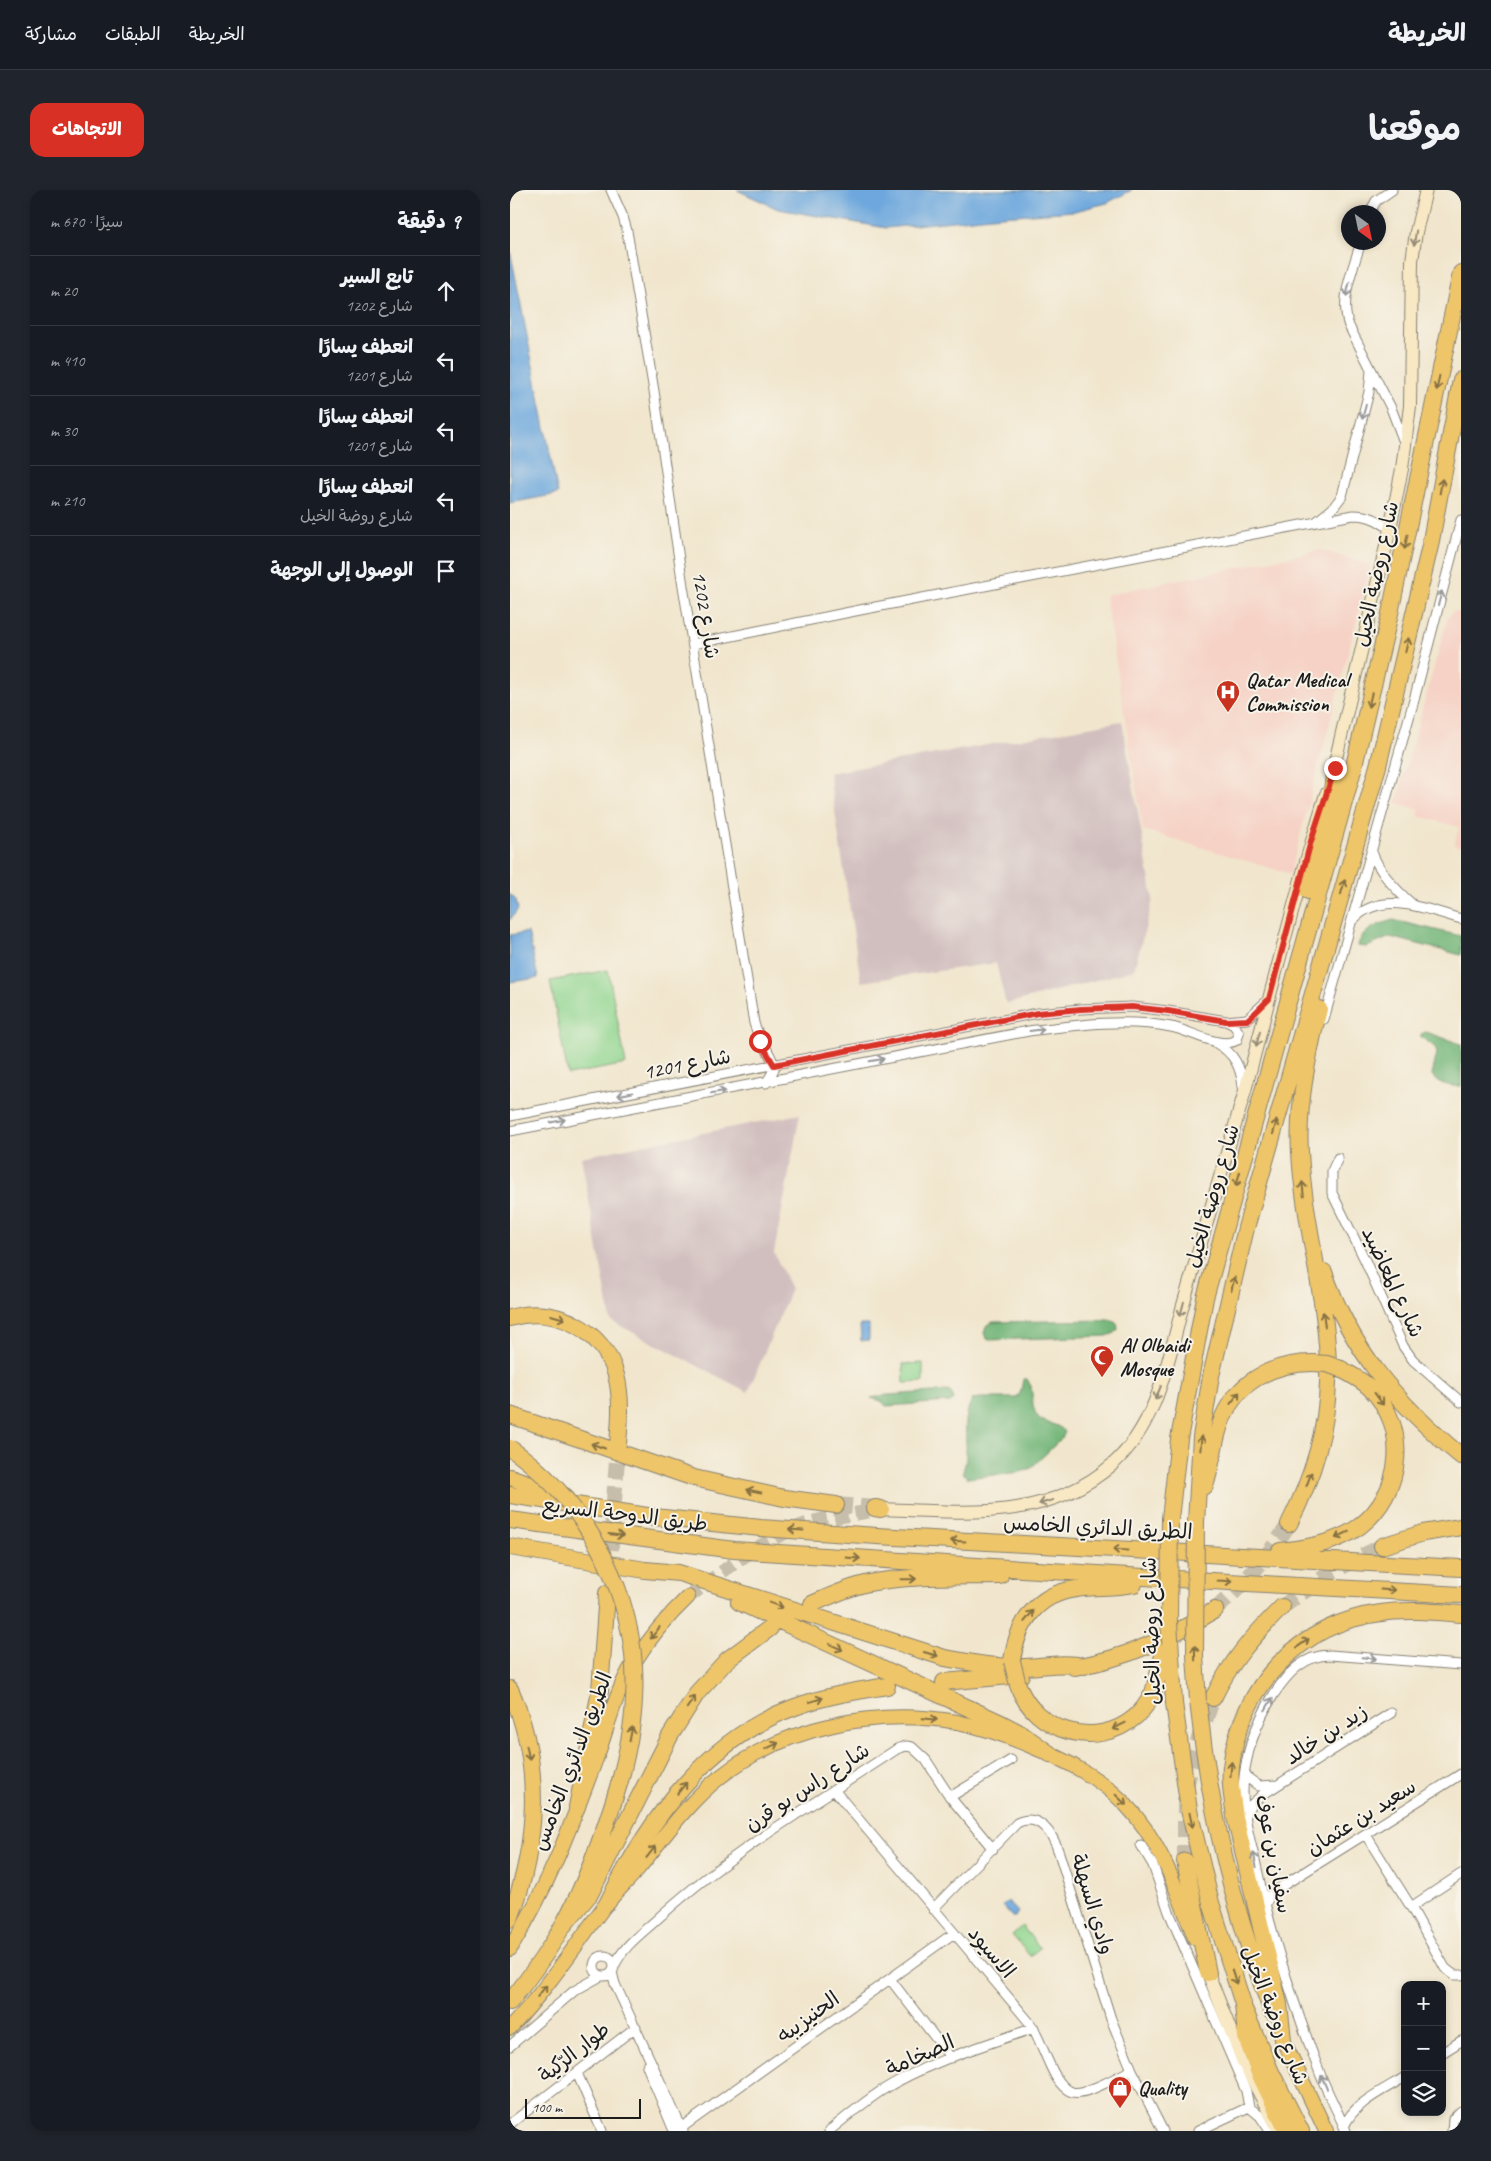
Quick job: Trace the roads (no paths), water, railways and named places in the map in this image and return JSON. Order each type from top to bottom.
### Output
[{"type":"highway","name":"شارع روضة الخيل","points":[[1243,2004],[1211,1904],[1197,1850],[1189,1810],[1174,1703],[1169,1622],[1170,1519],[1179,1439],[1205,1298],[1353,770],[1390,618],[1461,273]]},
{"type":"highway","name":"شارع روضة الخيل","points":[[1283,2040],[1252,1955],[1227,1863],[1203,1751],[1206,1700],[1195,1656],[1196,1515],[1202,1437],[1211,1376],[1246,1228],[1376,775],[1430,546],[1461,380]]},
{"type":"highway","points":[[1292,990],[1298,937],[1330,814],[1335,768]]},
{"type":"highway","points":[[1289,1524],[1309,1482],[1321,1441],[1328,1383],[1322,1311],[1310,1238],[1300,1151],[1300,1119],[1309,1056],[1329,968],[1330,934]]},
{"type":"highway","points":[[1310,1238],[1335,1302],[1368,1362],[1396,1395],[1461,1456]]},
{"type":"highway","points":[[510,1318],[528,1314],[561,1318],[584,1329],[598,1342],[610,1360],[616,1374],[620,1407],[618,1444]]},
{"type":"highway","points":[[1196,1515],[1208,1477],[1219,1426],[1226,1410],[1248,1383],[1279,1367],[1296,1363],[1313,1363],[1327,1364],[1341,1369],[1356,1377],[1370,1388],[1390,1416],[1397,1450],[1396,1467],[1391,1484],[1384,1500],[1374,1513],[1359,1526],[1331,1541],[1291,1550],[1238,1556]]},
{"type":"highway","points":[[510,1416],[694,1478],[784,1498],[836,1505]]},
{"type":"highway","points":[[510,1448],[541,1472],[581,1519],[607,1562],[624,1608],[634,1658],[632,1725],[620,1781],[598,1845],[563,1926]]},
{"type":"highway","points":[[510,1477],[604,1510]]},
{"type":"highway","name":"طريق الدوحة السريع","points":[[510,1495],[604,1510],[732,1525]]},
{"type":"highway","name":"طريق الدوحة السريع","points":[[510,1520],[734,1550],[1038,1569]]},
{"type":"highway","name":"الطريق الدائري الخامس","points":[[732,1525],[877,1536],[1461,1568]]},
{"type":"highway","points":[[1382,1546],[1423,1533],[1461,1527]]},
{"type":"highway","points":[[510,1547],[645,1570],[679,1573],[945,1658],[1011,1667],[1068,1664],[1084,1666]]},
{"type":"highway","points":[[812,1604],[867,1584],[900,1579],[1001,1576],[1038,1569],[1159,1578],[1461,1595]]},
{"type":"highway","points":[[645,1570],[744,1604],[1001,1723],[1022,1734],[1050,1754]]},
{"type":"highway","points":[[1159,1578],[1129,1585],[1074,1589],[1050,1598],[1039,1605],[1023,1624],[1017,1635],[1012,1661],[1018,1685],[1031,1707],[1047,1723],[1061,1730],[1083,1734],[1106,1732],[1121,1727],[1139,1713],[1153,1693],[1162,1667],[1169,1622]]},
{"type":"highway","points":[[577,1807],[600,1691],[607,1593]]},
{"type":"highway","points":[[1206,1700],[1239,1653],[1282,1607]]},
{"type":"highway","points":[[944,1682],[1004,1677],[1084,1666],[1113,1659],[1149,1646],[1184,1629],[1215,1610]]},
{"type":"highway","points":[[1283,2040],[1279,2004],[1235,1817],[1230,1785],[1233,1753],[1242,1718],[1257,1690],[1272,1670],[1303,1643],[1334,1625],[1382,1612],[1418,1611],[1461,1614]]},
{"type":"highway","points":[[510,2002],[544,1956],[563,1926],[590,1894],[615,1848],[670,1736],[697,1693],[727,1660],[770,1628]]},
{"type":"highway","points":[[608,1902],[626,1868],[682,1786],[721,1749],[752,1728],[793,1707],[837,1694],[887,1686]]},
{"type":"highway","points":[[510,1690],[524,1731],[533,1786],[533,1816],[528,1858],[524,1878],[510,1919]]},
{"type":"highway","points":[[1184,1861],[1208,1974]]},
{"type":"highway","points":[[1243,2004],[1246,2037],[1287,2131]]},
{"type":"main road","name":"الطريق الدائري الخامس","points":[[510,1949],[552,1873],[615,1705],[632,1666],[653,1636],[688,1596]]},
{"type":"main road","points":[[510,2028],[562,1966],[608,1902],[637,1870],[675,1821],[708,1787],[741,1762],[792,1737],[854,1722],[882,1718],[917,1718],[958,1722],[979,1727],[1050,1754],[1083,1770],[1105,1785],[1144,1826],[1169,1870],[1208,1974]]},
{"type":"main road","name":"شارع روضة الخيل","points":[[1243,2004],[1272,2072],[1302,2131]]},
{"type":"main road","name":"شارع روضة الخيل","points":[[1283,2040],[1326,2131]]},
{"type":"street","name":"شارع 1202","points":[[611,190],[627,231],[754,1023],[763,1046],[774,1065]]},
{"type":"street","points":[[1374,205],[1376,201],[1392,190]]},
{"type":"street","name":"شارع روضة الخيل","points":[[877,1509],[983,1513],[1025,1508],[1062,1497],[1085,1484],[1113,1463],[1132,1442],[1149,1415],[1164,1381],[1183,1305],[1244,1094],[1311,841],[1335,768],[1390,529],[1410,406],[1412,261],[1416,232],[1426,190]]},
{"type":"street","points":[[1359,250],[1347,290],[1346,314],[1349,326],[1391,408],[1405,446]]},
{"type":"street","points":[[1314,522],[1332,509],[1342,496],[1369,392],[1370,364]]},
{"type":"street","points":[[693,644],[1354,515],[1364,515],[1378,520],[1390,529]]},
{"type":"street","points":[[1309,1056],[1327,1007],[1372,852],[1461,520]]},
{"type":"street","points":[[1372,852],[1380,870],[1400,894],[1414,905]]},
{"type":"street","points":[[1352,922],[1359,914],[1377,905],[1414,905],[1461,919]]},
{"type":"street","name":"شارع 1201","points":[[510,1116],[1038,1013],[1132,1007],[1226,1021],[1247,1020],[1269,999]]},
{"type":"street","name":"شارع 1201","points":[[510,1131],[1029,1031],[1084,1024],[1131,1023],[1155,1025],[1184,1030],[1212,1040],[1229,1043],[1237,1040],[1239,1037],[1238,1029],[1226,1021]]},
{"type":"street","name":"شارع 1201","points":[[1212,1040],[1225,1048],[1237,1062],[1242,1077],[1244,1094]]},
{"type":"street","points":[[757,1069],[764,1059],[763,1046]]},
{"type":"street","points":[[766,1083],[773,1071],[774,1065]]},
{"type":"street","points":[[534,1112],[537,1125]]},
{"type":"street","name":"شارع المعاضيد","points":[[1338,1158],[1332,1171],[1332,1193],[1364,1258],[1403,1346],[1413,1360],[1461,1402]]},
{"type":"street","name":"سفيان بن عوف","points":[[1345,2129],[1321,2077],[1274,1942],[1265,1906],[1245,1815],[1243,1790],[1250,1747],[1262,1715],[1281,1684],[1305,1661],[1321,1655],[1330,1655],[1461,1665]]},
{"type":"street","name":"زيد بن خالد","points":[[1245,1815],[1257,1799],[1391,1712]]},
{"type":"street","name":"شارع راس بو قرن","points":[[608,1973],[626,1948],[665,1911],[716,1870],[834,1790],[897,1749],[906,1746],[912,1747],[926,1760],[950,1797],[993,1848]]},
{"type":"street","points":[[950,1797],[1011,1760]]},
{"type":"street","name":"سعيد بن عثمان","points":[[1265,1906],[1270,1895],[1279,1888],[1461,1774]]},
{"type":"street","name":"زيد بن خالد","points":[[1245,1776],[1259,1786],[1280,1784]]},
{"type":"street","name":"الاسيود","points":[[834,1790],[1034,2028],[1059,2081],[1066,2088],[1073,2092],[1088,2091],[1132,2070]]},
{"type":"street","name":"وادي السهلة","points":[[933,1909],[1017,1823],[1028,1820],[1036,1821],[1043,1826],[1055,1842],[1091,1952],[1099,1987],[1132,2070],[1163,2131]]},
{"type":"street","points":[[1366,1835],[1411,1907],[1445,1968],[1454,1975],[1461,1975]]},
{"type":"street","points":[[1141,1845],[1153,1865],[1169,1912],[1246,2091],[1250,2107],[1260,2116],[1270,2131]]},
{"type":"street","points":[[1411,1907],[1461,1874]]},
{"type":"street","points":[[1259,1880],[1268,1886],[1279,1888]]},
{"type":"street","name":"الحنيزيبه","points":[[679,2130],[954,1934]]},
{"type":"street","name":"شارع راس بو قرن","points":[[607,1956],[626,1948]]},
{"type":"street","points":[[510,2046],[574,1991],[608,1973],[612,1960],[607,1956],[600,1957],[594,1962],[595,1972],[608,1973]]},
{"type":"street","points":[[608,1973],[636,2026],[679,2130]]},
{"type":"street","name":"شارع روضة الخيل","points":[[1208,1974],[1243,2062],[1279,2131]]},
{"type":"street","points":[[890,1978],[951,2058]]},
{"type":"street","name":"طوار الرّكية","points":[[510,2124],[636,2026]]},
{"type":"street","name":"الصخامة","points":[[829,2131],[881,2091],[904,2078],[951,2058],[1034,2028]]},
{"type":"street","points":[[1446,2050],[1461,2041]]},
{"type":"street","points":[[576,2072],[602,2131]]},
{"type":"street","points":[[1345,2129],[1348,2116],[1357,2108],[1401,2080]]},
{"type":"street","points":[[1333,2104],[1345,2109],[1357,2108]]},
{"type":"street","points":[[1198,2131],[1250,2107]]},
{"type":"street","points":[[1452,2131],[1453,2119],[1461,2111]]},
{"type":"water","points":[[737,190],[1132,190],[1107,203],[1075,211],[1001,216],[886,228],[778,209]]},
{"type":"water","points":[[510,249],[558,494],[510,503]]},
{"type":"water","points":[[510,894],[516,900],[518,909],[510,920]]},
{"type":"water","points":[[528,932],[538,978],[510,982],[510,935]]},
{"type":"water","points":[[860,1325],[869,1325],[869,1340],[861,1341]]},
{"type":"water","points":[[1008,1901],[1018,1912],[1015,1917],[1012,1917],[1002,1906]]},
{"type":"tunnel","points":[[609,1574],[618,1444]]},
{"type":"tunnel","points":[[836,1505],[875,1508]]},
{"type":"tunnel","points":[[688,1597],[745,1556],[790,1530],[814,1522],[875,1510]]},
{"type":"tunnel","points":[[1215,1610],[1255,1570],[1289,1524]]},
{"type":"tunnel","points":[[1282,1607],[1330,1573],[1382,1546]]},
{"type":"tunnel","points":[[1185,1861],[1185,1790],[1200,1735],[1213,1698]]},
{"type":"place","name":"Qatar Medical Commission","points":[[1228,713]]},
{"type":"place","name":"Al Olbaidi Mosque","points":[[1102,1378]]},
{"type":"place","name":"Quality","points":[[1120,2109]]}]
